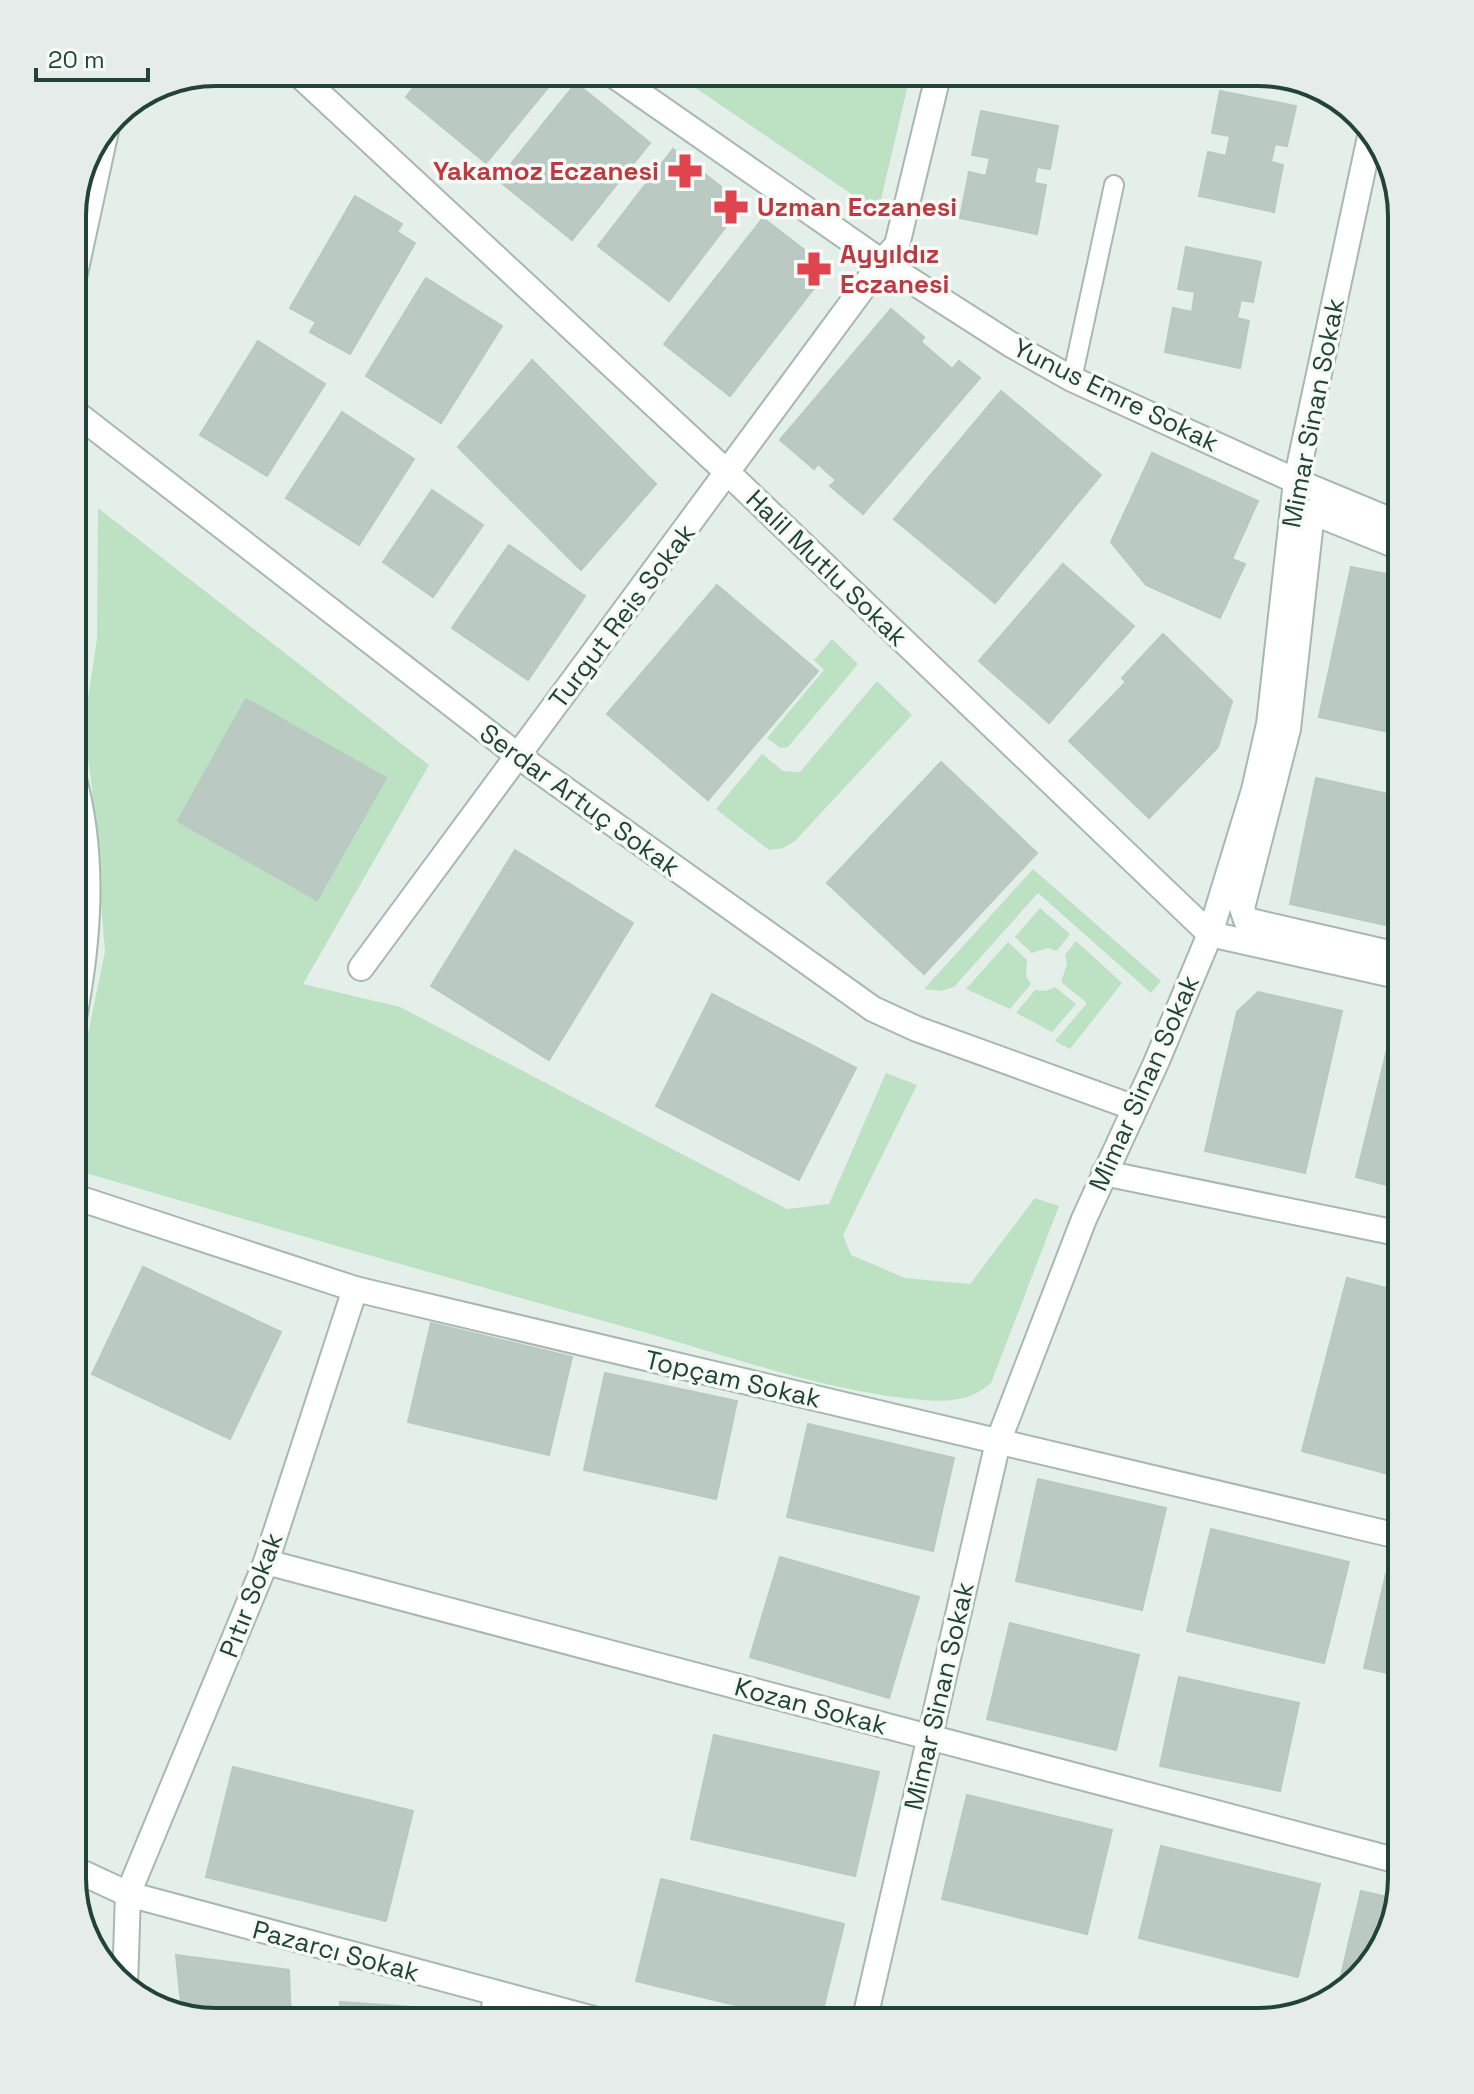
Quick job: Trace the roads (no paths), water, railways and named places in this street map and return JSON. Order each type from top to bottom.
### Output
[{"type":"street","name":"Halil Mutlu Sokak","points":[[311,86],[729,474],[1210,934]]},
{"type":"street","name":"Yunus Emre Sokak","points":[[629,86],[882,262],[1072,379],[1296,481],[1388,519]]},
{"type":"street","name":"Turgut Reis Sokak","points":[[361,968],[897,245],[936,86]]},
{"type":"street","name":"Mimar Sinan Sokak","points":[[867,2008],[998,1442],[1043,1317],[1210,934],[1254,790],[1269,724],[1296,481],[1368,147]]},
{"type":"street","points":[[86,223],[100,157]]},
{"type":"street","name":"Serdar Artuç Sokak","points":[[86,421],[517,755],[873,1009],[917,1029],[1135,1108]]},
{"type":"street","points":[[1388,542],[1312,512],[1288,729],[1242,908],[1246,920],[1388,953]]},
{"type":"street","points":[[86,845],[86,917]]},
{"type":"street","points":[[1210,934],[1388,974]]},
{"type":"street","points":[[1104,1173],[1388,1231]]},
{"type":"street","name":"Topçam Sokak","points":[[86,1201],[355,1289],[1388,1534]]},
{"type":"street","name":"Pıtır Sokak","points":[[128,1894],[266,1562],[355,1289]]},
{"type":"street","name":"Kozan Sokak","points":[[266,1562],[1388,1858]]},
{"type":"street","name":"Pazarcı Sokak","points":[[86,1874],[128,1894],[550,2008]]},
{"type":"street","points":[[125,1971],[128,1894]]},
{"type":"street","points":[[494,2008],[496,1994]]},
{"type":"lane","points":[[1072,379],[1114,185]]},
{"type":"place","name":"Yakamoz Eczanesi","points":[[685,171]]},
{"type":"place","name":"Uzman Eczanesi","points":[[731,207]]},
{"type":"place","name":"Ayyıldız Eczanesi","points":[[814,269]]}]
